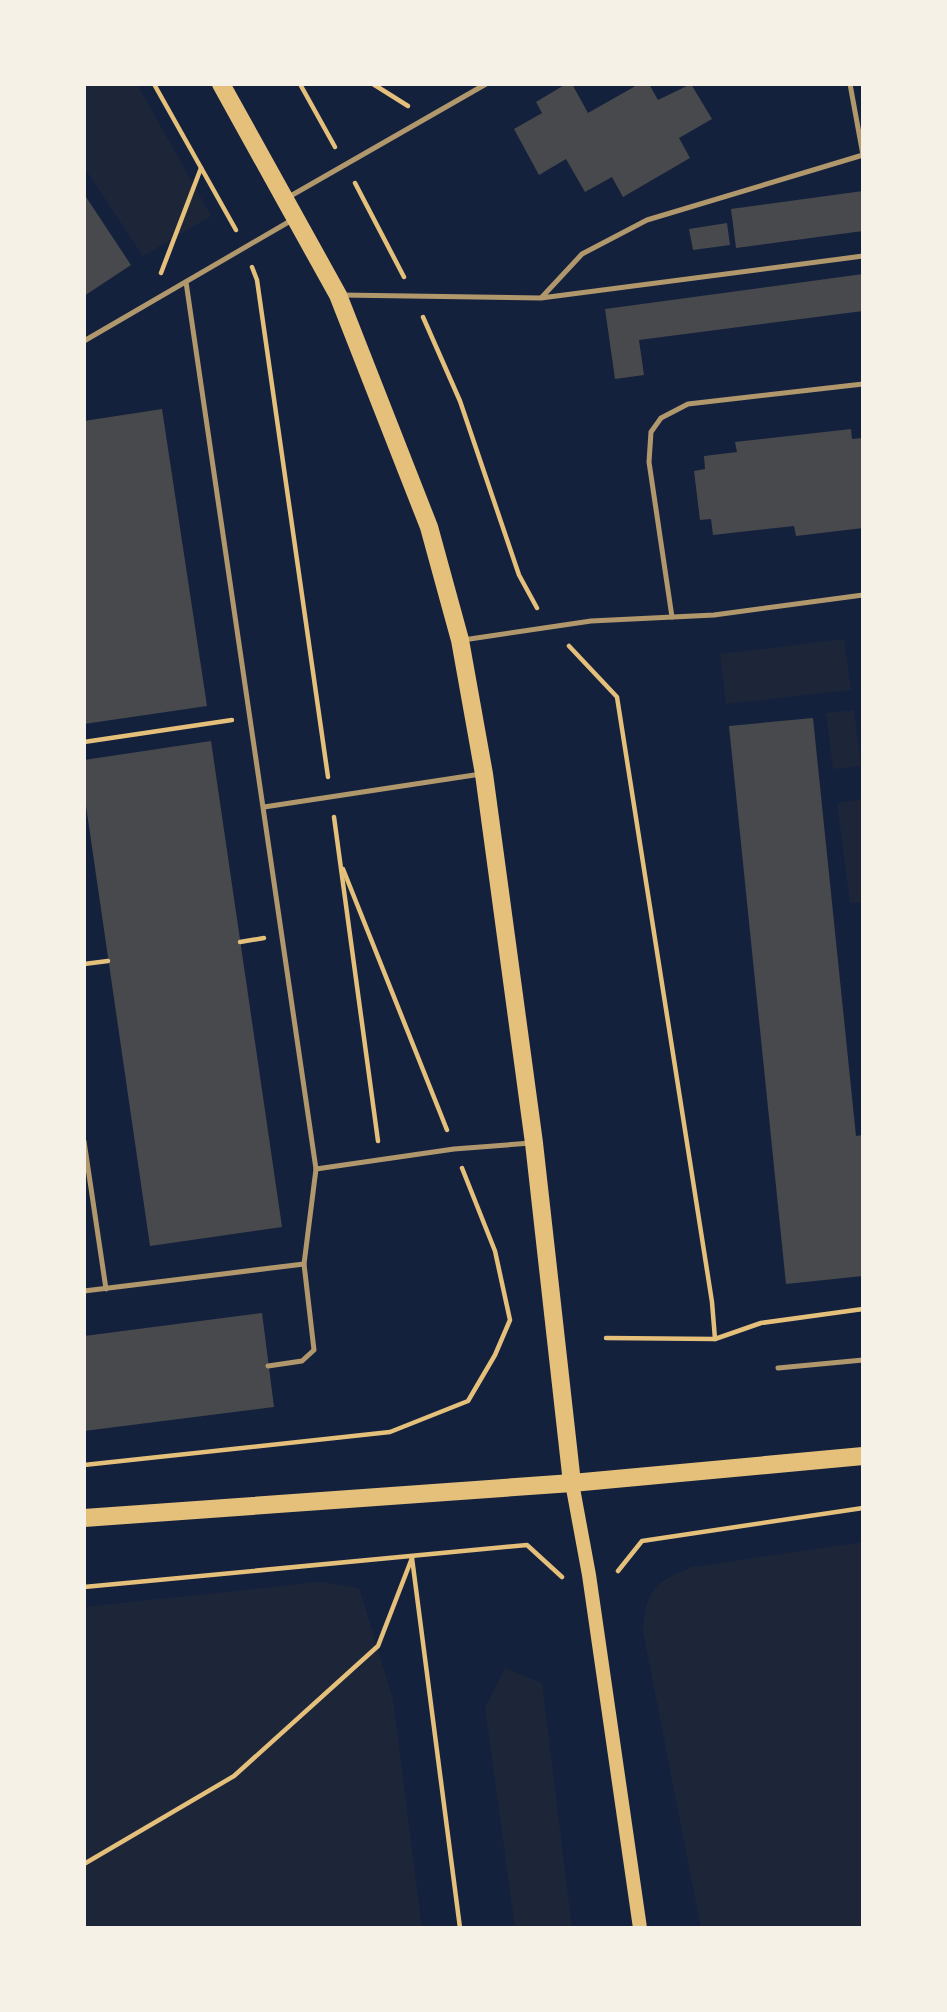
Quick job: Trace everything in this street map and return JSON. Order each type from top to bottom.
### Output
[{"type":"main road","points":[[221,84],[338,295],[429,527],[460,640],[484,774],[534,1143],[572,1483],[589,1575],[640,1928]]},
{"type":"main road","points":[[84,1518],[572,1483],[863,1456]]},
{"type":"lane","points":[[284,199],[486,84]]},
{"type":"lane","points":[[541,298],[582,254],[647,220],[863,155],[850,84]]},
{"type":"lane","points":[[84,341],[294,218]]},
{"type":"lane","points":[[338,295],[541,298],[863,256]]},
{"type":"lane","points":[[186,282],[316,1169],[304,1264],[314,1350],[302,1361],[268,1366]]},
{"type":"lane","points":[[672,617],[649,462],[651,432],[661,418],[688,404],[863,384]]},
{"type":"lane","points":[[460,640],[591,621],[714,615],[863,595]]},
{"type":"lane","points":[[264,807],[484,774]]},
{"type":"lane","points":[[84,1140],[106,1289]]},
{"type":"lane","points":[[316,1169],[454,1149],[534,1143]]},
{"type":"lane","points":[[84,1291],[304,1264]]},
{"type":"lane","points":[[778,1368],[863,1360]]},
{"type":"path","points":[[154,84],[245,247],[257,280],[381,1160]]},
{"type":"path","points":[[300,84],[413,295],[460,401],[519,575],[547,627],[617,697],[712,1302],[715,1339]]},
{"type":"path","points":[[373,84],[426,118]]},
{"type":"path","points":[[150,303],[201,167]]},
{"type":"path","points":[[84,742],[250,717]]},
{"type":"path","points":[[84,1465],[390,1432],[468,1401],[495,1355],[510,1320],[495,1251],[339,859]]},
{"type":"path","points":[[84,964],[108,961]]},
{"type":"path","points":[[606,1338],[715,1339],[761,1323],[863,1309]]},
{"type":"path","points":[[618,1571],[642,1541],[863,1508]]},
{"type":"path","points":[[84,1587],[527,1545],[564,1578]]},
{"type":"path","points":[[84,1864],[234,1776],[378,1647],[412,1558]]},
{"type":"path","points":[[412,1558],[460,1928]]},
{"type":"shaded area","points":[[84,84],[137,84],[211,216],[143,256],[84,167]]},
{"type":"shaded area","points":[[844,639],[851,690],[726,704],[720,654]]},
{"type":"shaded area","points":[[854,710],[861,766],[833,769],[826,713]]},
{"type":"shaded area","points":[[863,799],[863,902],[850,903],[837,803]]},
{"type":"shaded area","points":[[863,1542],[863,1928],[701,1928],[643,1632],[650,1597],[661,1583],[693,1567]]},
{"type":"shaded area","points":[[321,1582],[359,1588],[393,1699],[422,1928],[84,1928],[84,1607]]},
{"type":"shaded area","points":[[505,1668],[542,1683],[572,1928],[515,1928],[485,1708]]},
{"type":"building","points":[[566,84],[572,84],[588,113],[639,84],[649,84],[658,100],[691,84],[712,119],[679,138],[690,158],[623,197],[612,177],[585,192],[566,159],[539,175],[514,129],[542,113],[536,102]]},
{"type":"building","points":[[863,191],[863,231],[736,248],[731,209]]},
{"type":"building","points":[[84,194],[131,265],[84,296]]},
{"type":"building","points":[[727,223],[730,245],[693,250],[689,229]]},
{"type":"building","points":[[863,274],[863,311],[639,340],[644,375],[615,379],[605,309]]},
{"type":"building","points":[[162,409],[207,706],[84,724],[84,421]]},
{"type":"building","points":[[851,429],[852,439],[863,438],[863,528],[796,536],[794,526],[713,535],[711,519],[700,520],[694,471],[705,469],[704,456],[737,452],[735,442]]},
{"type":"building","points":[[813,718],[856,1136],[863,1135],[863,1276],[786,1284],[729,726]]},
{"type":"building","points":[[211,741],[282,1227],[150,1246],[84,792],[84,760]]},
{"type":"building","points":[[262,1313],[274,1407],[84,1431],[84,1336]]}]
